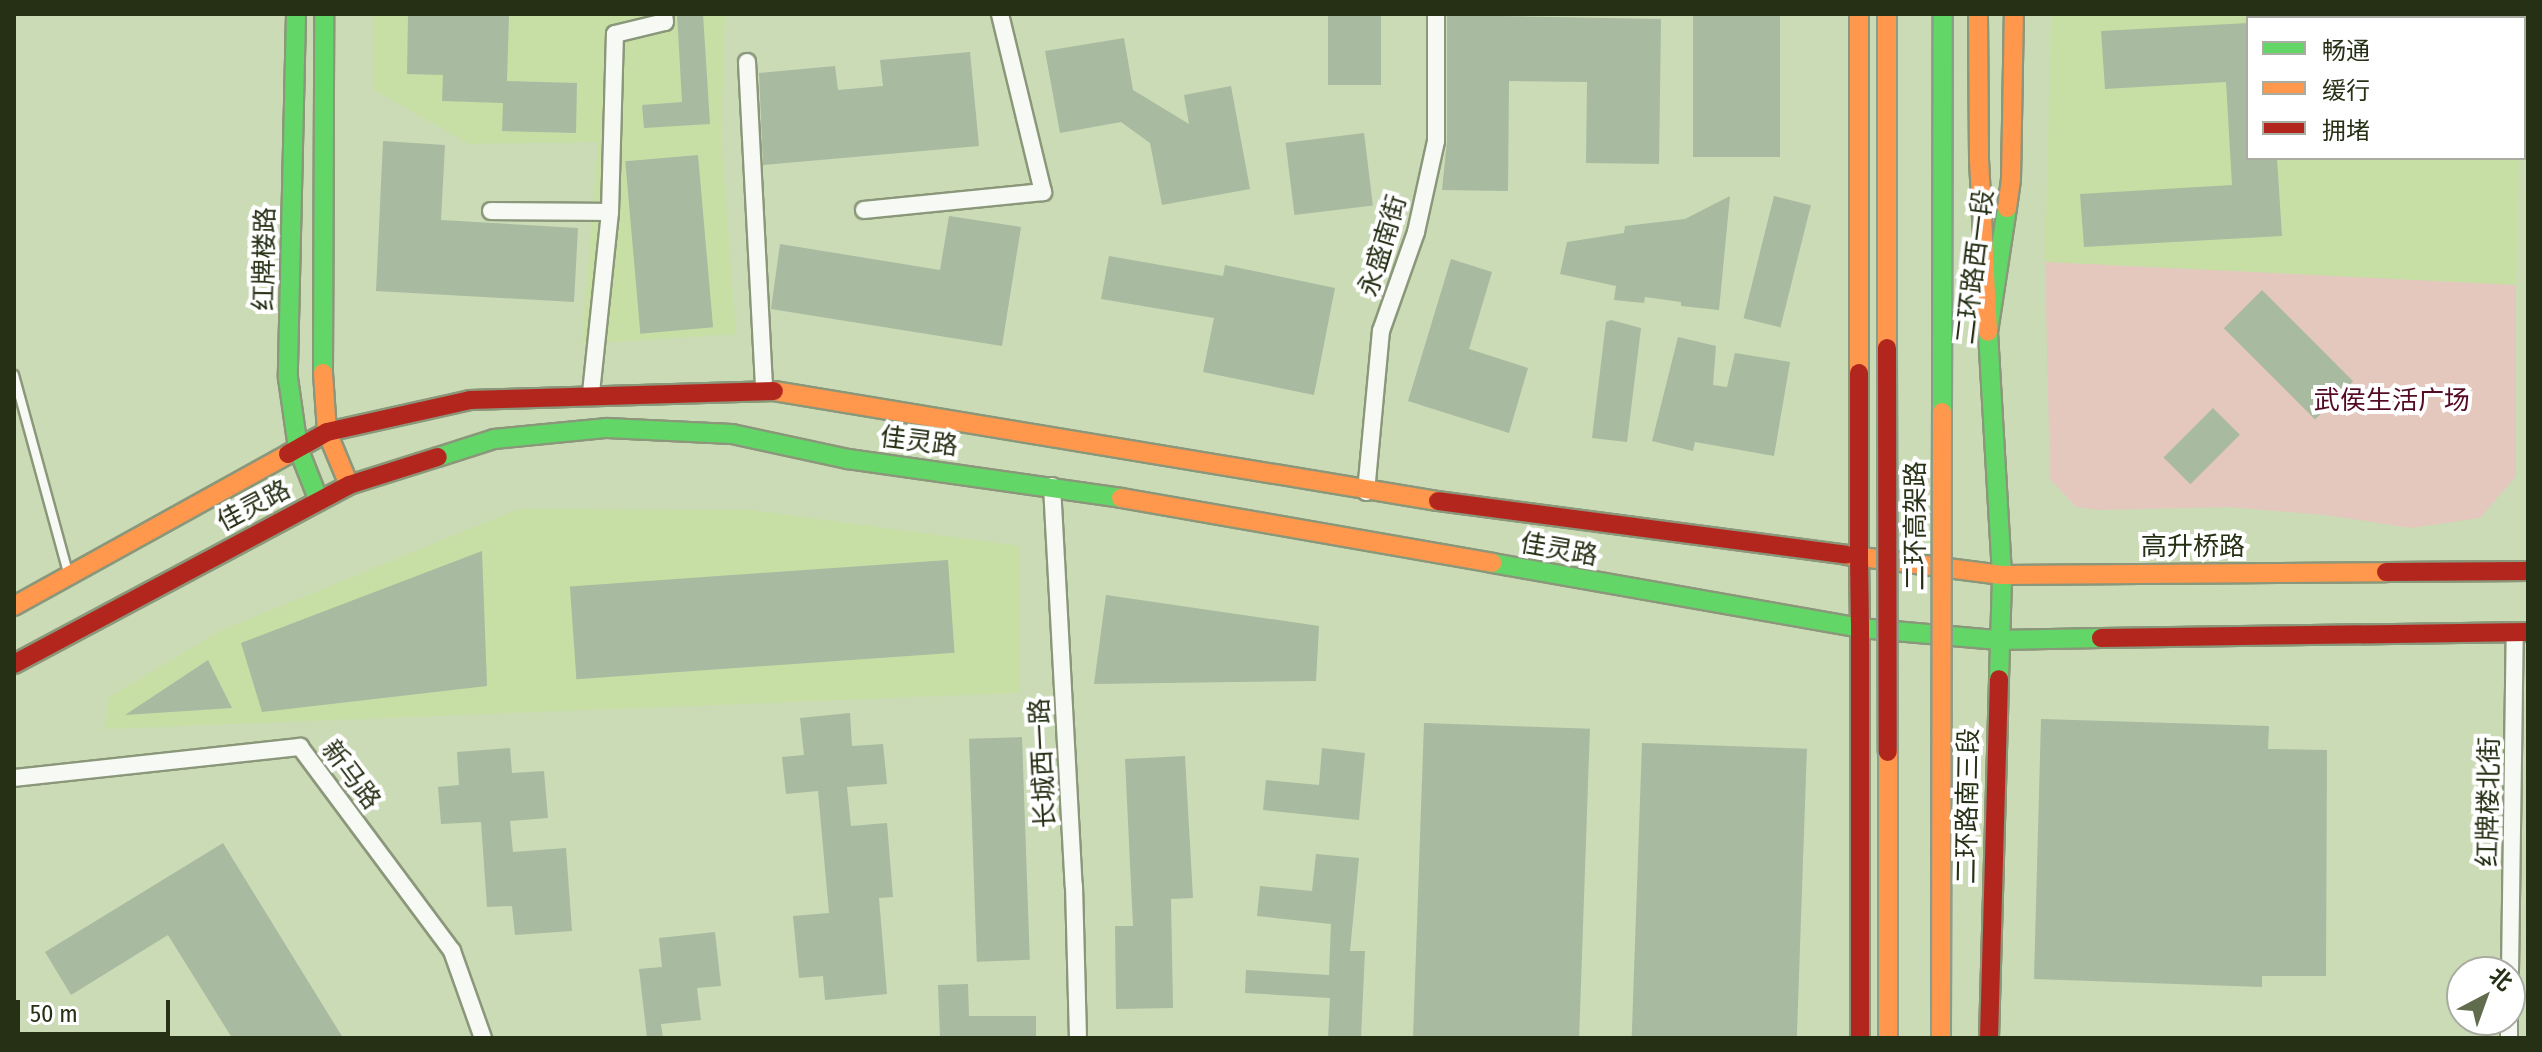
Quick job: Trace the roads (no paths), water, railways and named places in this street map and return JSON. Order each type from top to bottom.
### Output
[{"type":"main road","name":"红牌楼路","points":[[296,14],[288,378],[298,448],[319,501]]},
{"type":"main road","points":[[324,14],[322,356],[327,432],[349,485]]},
{"type":"main road","points":[[1859,14],[1860,1038]]},
{"type":"main road","name":"二环高架路","points":[[1887,14],[1888,1038]]},
{"type":"main road","name":"二环高架路","points":[[1941,1038],[1943,14]]},
{"type":"main road","points":[[1978,14],[1979,160],[1988,332]]},
{"type":"main road","name":"二环路西一段","points":[[2002,575],[1988,332],[2011,179],[2014,14]]},
{"type":"main road","name":"佳灵路","points":[[14,606],[327,432],[470,400],[591,393],[764,389],[1026,430],[1366,492],[1859,557]]},
{"type":"main road","name":"佳灵路","points":[[14,664],[349,485],[494,439],[607,428],[732,434],[848,459],[1052,486],[1860,628]]},
{"type":"main road","name":"高升桥路","points":[[1859,557],[2002,575],[2528,571]]},
{"type":"main road","name":"二环路南三段","points":[[1989,1038],[2002,575]]},
{"type":"main road","points":[[1860,628],[1998,640],[2522,632]]},
{"type":"street","points":[[591,393],[610,212],[615,34],[665,22],[664,14]]},
{"type":"street","points":[[864,210],[1043,192],[1000,14]]},
{"type":"street","name":"永盛南街","points":[[1366,492],[1381,331],[1416,232],[1436,141],[1436,14]]},
{"type":"street","points":[[747,62],[764,389]]},
{"type":"street","points":[[491,211],[610,212]]},
{"type":"street","name":"长城西一路","points":[[1052,486],[1074,886],[1078,1038]]},
{"type":"street","name":"红牌楼北街","points":[[2511,956],[2522,632]]},
{"type":"street","name":"新马路","points":[[14,778],[300,747],[452,951],[483,1038]]},
{"type":"lane","points":[[14,375],[68,574]]},
{"type":"park label","name":"武侯生活广场","points":[[2392,401]]}]
